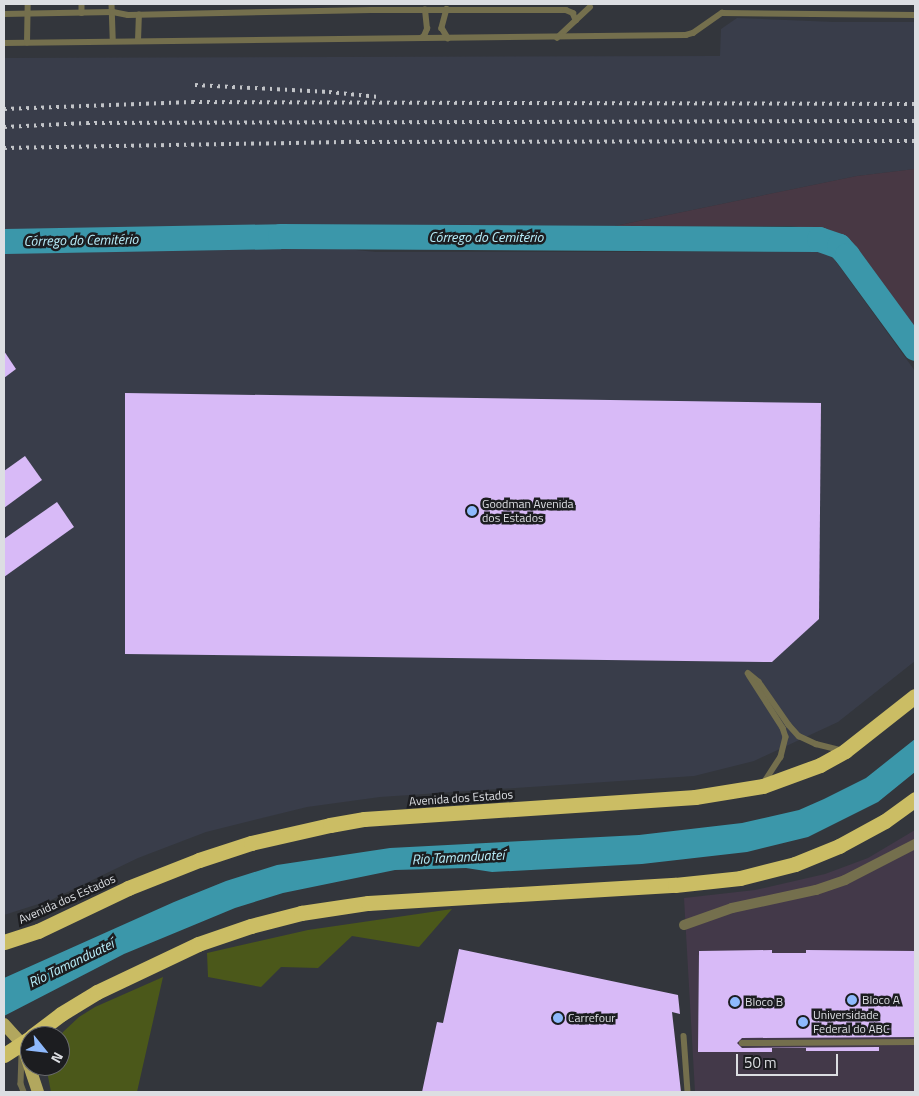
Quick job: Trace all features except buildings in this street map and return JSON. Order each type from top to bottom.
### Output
[{"type":"highway","name":"Avenida dos Estados","points":[[4,942],[38,931],[128,888],[251,842],[330,825],[364,820],[695,797],[763,786],[820,765],[845,750],[915,696]]},
{"type":"highway","points":[[45,1026],[79,1001],[198,944],[259,924],[301,913],[368,903],[675,884],[740,878],[796,864],[839,846],[885,821],[915,799]]},
{"type":"highway","points":[[4,1055],[20,1044]]},
{"type":"main road","points":[[4,1024],[20,1034]]},
{"type":"main road","points":[[35,1076],[38,1092]]},
{"type":"street","points":[[684,925],[732,908],[816,890],[868,869],[915,844]]},
{"type":"lane","points":[[27,43],[28,4]]},
{"type":"lane","points":[[82,4],[82,13]]},
{"type":"lane","points":[[112,4],[113,41]]},
{"type":"lane","points":[[566,10],[573,4]]},
{"type":"lane","points":[[557,38],[590,7]]},
{"type":"lane","points":[[4,14],[112,12],[139,15],[425,10],[566,10],[574,13],[576,20]]},
{"type":"lane","points":[[421,38],[427,29],[425,10]]},
{"type":"lane","points":[[447,10],[442,28],[448,38]]},
{"type":"lane","points":[[4,43],[689,35],[722,13],[915,14]]},
{"type":"lane","points":[[138,41],[139,15]]},
{"type":"lane","points":[[763,786],[781,757],[786,737],[784,728],[748,673],[758,682],[799,736],[816,744],[845,750]]},
{"type":"lane","points":[[684,1036],[688,1092]]},
{"type":"lane","points":[[742,1043],[915,1042]]},
{"type":"lane","points":[[22,1076],[21,1084],[24,1092]]},
{"type":"shaded area","points":[[737,18],[834,22],[915,22],[915,169],[857,176],[610,227],[4,229],[4,58],[720,56],[721,29]]},
{"type":"shaded area","points":[[915,169],[915,328],[852,245],[843,236],[825,230],[790,226],[610,227],[857,176]]},
{"type":"shaded area","points":[[306,245],[376,252],[825,252],[832,256],[915,371],[915,661],[838,722],[754,761],[694,776],[380,797],[307,807],[206,832],[138,858],[51,900],[4,915],[4,253],[74,253]]},
{"type":"shaded area","name":"Universidade Federal do ABC","points":[[915,830],[915,1092],[695,1092],[684,898],[755,890],[825,874],[868,858]]},
{"type":"green space","points":[[452,909],[419,947],[352,936],[318,968],[281,967],[261,987],[208,977],[207,953],[308,930]]},
{"type":"green space","points":[[163,977],[137,1092],[51,1092],[48,1076],[70,1076],[69,1026],[79,1017],[95,1007]]},
{"type":"water","name":"Rio Tamanduateí","points":[[915,739],[915,772],[878,802],[808,837],[747,852],[642,864],[492,872],[466,868],[395,870],[283,893],[235,908],[124,954],[4,1016],[4,978],[174,902],[226,881],[277,865],[390,848],[639,835],[742,823],[799,810],[824,799],[866,778]]},
{"type":"waterway","name":"Córrego do Cemitério","points":[[4,241],[280,236],[819,239],[839,246],[847,255],[915,348]]},
{"type":"railway","points":[[195,85],[329,92],[379,97]]},
{"type":"railway","points":[[4,109],[192,102],[915,104]]},
{"type":"railway","points":[[4,127],[87,123],[915,121]]},
{"type":"railway","points":[[4,148],[357,142],[915,141]]},
{"type":"place","name":"Goodman Avenida dos Estados","points":[[472,511]]},
{"type":"place","name":"Bloco A","points":[[852,1000]]},
{"type":"place","name":"Bloco B","points":[[735,1002]]},
{"type":"place","name":"Carrefour","points":[[558,1018]]},
{"type":"place","name":"Universidade Federal do ABC","points":[[803,1022]]}]
